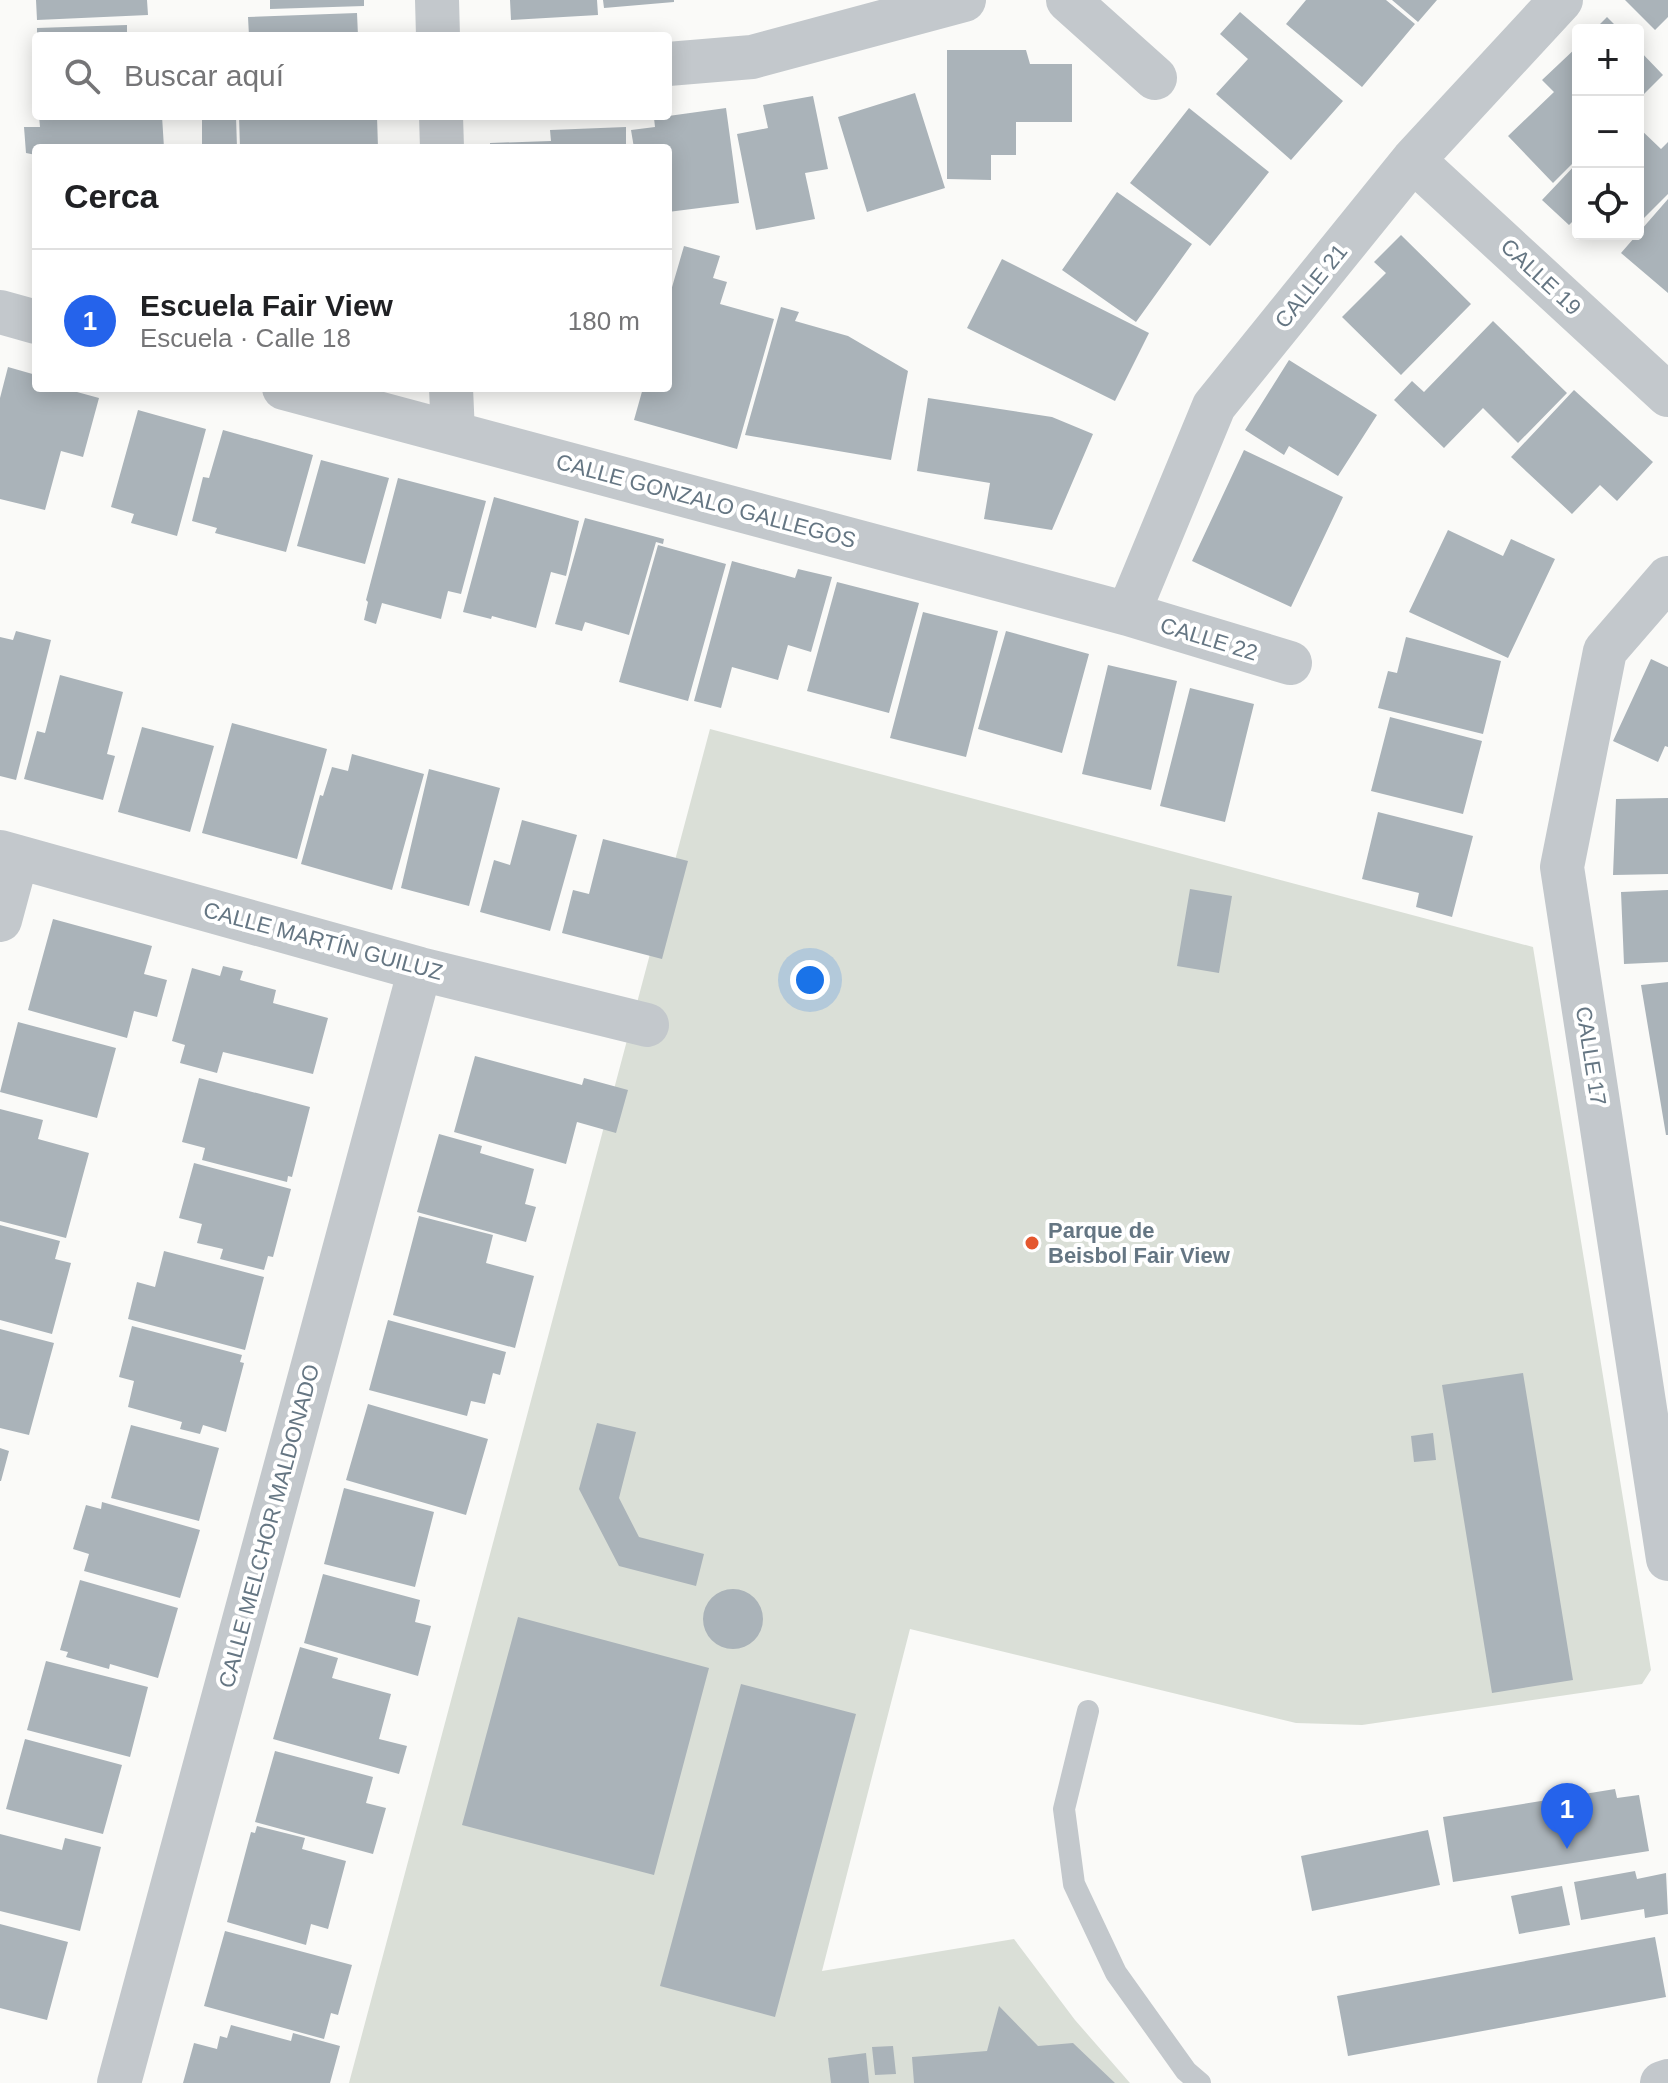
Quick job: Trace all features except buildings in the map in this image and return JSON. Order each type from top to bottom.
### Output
[{"type":"street","points":[[437,0],[438,32]]},
{"type":"street","points":[[672,64],[752,57],[964,0]]},
{"type":"street","points":[[1068,0],[1155,78]]},
{"type":"street","name":"CALLE 21","points":[[1128,614],[1214,406],[1413,160],[1561,0]]},
{"type":"street","points":[[441,120],[442,144]]},
{"type":"street","name":"CALLE 19","points":[[1413,160],[1668,395]]},
{"type":"street","points":[[0,312],[32,321]]},
{"type":"street","name":"CALLE GONZALO GALLEGOS","points":[[299,392],[1128,614]]},
{"type":"street","points":[[451,392],[453,433]]},
{"type":"street","name":"CALLE 17","points":[[1668,578],[1605,651],[1562,867],[1668,1559]]},
{"type":"street","name":"CALLE 22","points":[[1128,614],[1290,663]]},
{"type":"street","points":[[0,920],[9,855]]},
{"type":"street","name":"CALLE MARTÍN GUILUZ","points":[[9,855],[420,969],[647,1025]]},
{"type":"street","name":"CALLE MELCHOR MALDONADO","points":[[119,2083],[420,969]]},
{"type":"street","points":[[1662,2083],[1668,2081]]},
{"type":"lane","points":[[1088,1711],[1064,1809],[1074,1884],[1116,1973],[1186,2071],[1200,2083]]},
{"type":"shaded area","points":[[710,729],[1533,947],[1651,1670],[1642,1684],[1362,1725],[1296,1723],[910,1629],[822,1971],[1014,1939],[1075,2020],[1130,2083],[349,2083]]},
{"type":"place","name":"Parque de Beisbol Fair View","points":[[1032,1243]]},
{"type":"place","name":"Escuela Fair View","points":[[1567,1849]]}]
